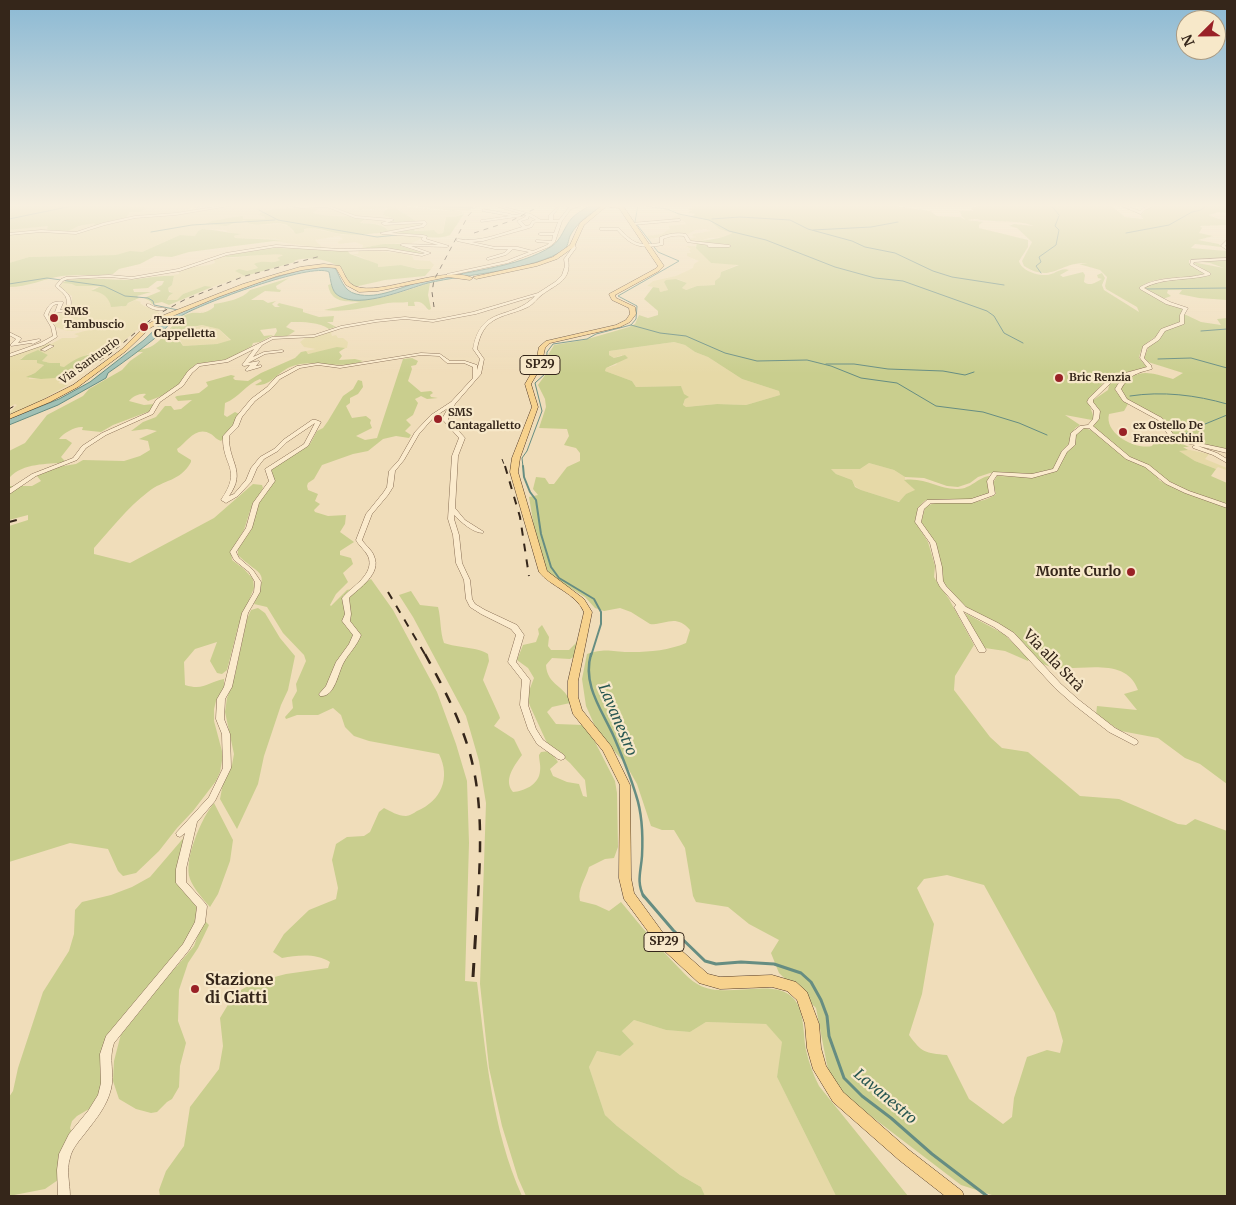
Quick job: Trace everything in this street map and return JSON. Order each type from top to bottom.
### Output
[{"type":"main road","points":[[450,275],[475,278],[548,261]]},
{"type":"main road","name":"SP29","points":[[659,261],[660,268],[611,296],[632,307],[633,314],[630,320],[622,325],[548,342],[542,347],[537,374],[528,384],[535,407],[516,458],[514,472],[542,572],[552,582],[570,592],[587,607],[584,632],[573,681],[573,697],[576,711],[607,749],[625,785],[625,878],[628,894],[662,941],[704,979],[720,983],[772,981],[791,986],[802,996],[812,1024],[814,1048],[820,1069],[838,1097],[904,1155],[957,1196]]},
{"type":"main road","name":"Via Santuario","points":[[9,417],[76,386],[131,344],[146,328],[170,311],[246,284],[321,265],[332,264],[338,267],[348,284],[359,290],[378,289],[450,275]]},
{"type":"street","points":[[54,303],[61,303],[57,310],[58,312],[65,312],[69,308],[69,295],[56,286],[62,280],[109,276],[132,278],[149,276],[179,270],[205,261]]},
{"type":"street","name":"Via Santuario","points":[[450,275],[510,261]]},
{"type":"street","points":[[323,694],[328,689],[340,663],[355,643],[357,635],[346,621],[348,614],[345,598],[355,586],[365,580],[372,568],[371,556],[359,540],[369,514],[390,487],[392,471],[401,464],[408,448],[424,423],[453,403],[479,374],[482,359],[475,349],[476,342],[486,323],[494,318],[527,306],[540,294],[558,282],[569,268],[567,261]]},
{"type":"street","points":[[1192,261],[1191,264],[1209,274],[1171,278],[1141,288],[1168,303],[1187,309],[1182,315],[1182,323],[1163,330],[1157,339],[1145,347],[1142,358],[1150,368],[1119,376],[1108,381],[1092,398],[1090,402],[1098,414],[1090,426],[1128,458],[1147,466],[1168,483],[1227,506]]},
{"type":"street","points":[[259,366],[247,370],[257,362],[244,365],[249,360],[256,346],[275,338],[319,335],[340,326],[376,321],[404,318],[433,320],[474,313],[540,294]]},
{"type":"street","points":[[9,355],[43,343],[55,336],[53,326],[46,315],[50,306],[59,296]]},
{"type":"street","points":[[148,305],[153,308],[170,311]]},
{"type":"street","points":[[152,327],[170,311]]},
{"type":"street","points":[[9,333],[19,338],[13,345],[39,340],[9,355]]},
{"type":"street","points":[[43,343],[40,347],[52,348],[43,350]]},
{"type":"street","points":[[9,492],[25,480],[75,459],[84,447],[104,434],[151,413],[158,401],[182,385],[185,378],[195,367],[205,363],[226,361],[262,343]]},
{"type":"street","points":[[249,360],[264,353],[282,351]]},
{"type":"street","points":[[180,833],[212,799],[227,768],[226,734],[220,719],[221,699],[228,687],[245,613],[257,592],[258,582],[252,571],[236,559],[233,552],[249,528],[256,503],[272,481],[268,469],[306,445],[318,422],[314,421],[276,450],[262,458],[254,468],[247,483],[230,500],[226,501],[224,500],[232,489],[236,472],[225,439],[228,433],[236,426],[239,417],[253,400],[269,388],[278,378],[299,367],[318,364],[340,367],[376,360],[430,354],[440,355],[449,362],[465,362],[475,366],[475,379]]},
{"type":"street","points":[[1133,373],[1119,385],[1118,392],[1122,396],[1138,409],[1160,419],[1178,440],[1215,454],[1227,461]]},
{"type":"street","points":[[453,403],[445,420],[462,438],[455,456],[451,519],[456,535],[459,563],[467,580],[469,599],[472,605],[514,627],[520,635],[512,662],[526,680],[524,702],[533,732],[540,742],[561,757]]},
{"type":"street","name":"Via alla Strà","points":[[982,650],[940,581],[933,543],[918,522],[919,512],[924,504],[932,501],[967,502],[992,494],[990,481],[995,473],[1029,476],[1053,471],[1072,445],[1073,434],[1082,427],[1090,426]]},
{"type":"street","points":[[1178,440],[1227,451]]},
{"type":"street","points":[[453,509],[463,521],[481,532]]},
{"type":"street","name":"Via alla Strà","points":[[953,600],[964,609],[1007,632],[1046,671],[1058,686],[1076,702],[1112,730],[1134,742]]},
{"type":"street","points":[[64,1196],[62,1167],[65,1153],[100,1102],[106,1088],[104,1058],[110,1040],[186,947],[200,923],[202,906],[181,883],[180,875],[193,821]]},
{"type":"shaded area","points":[[214,261],[279,261],[254,265],[258,268],[247,271],[236,271],[245,276],[183,294],[177,300],[167,300],[172,293],[167,288],[172,285],[174,276],[171,275],[179,274],[179,272],[187,268],[215,263]]},
{"type":"shaded area","points":[[369,261],[430,261],[434,265],[431,269],[425,270],[401,265],[379,267]]},
{"type":"shaded area","points":[[699,261],[709,261],[711,263],[739,264],[721,272],[715,285],[697,286],[685,290],[682,288],[687,283],[678,279],[664,282],[668,290],[660,292],[659,288],[647,286],[653,281],[676,276],[693,268],[694,264]]},
{"type":"shaded area","points":[[62,283],[102,286],[91,289],[103,292],[116,306],[121,307],[135,300],[141,302],[144,306],[160,311],[120,344],[105,349],[99,354],[88,354],[64,367],[60,366],[60,363],[42,361],[48,355],[38,351],[20,359],[38,360],[40,364],[44,365],[30,375],[29,379],[68,377],[58,383],[68,385],[27,408],[13,414],[9,413],[17,405],[9,407],[9,357],[46,343],[51,344],[62,338],[75,338],[79,336],[74,334],[88,330],[67,331],[56,327],[54,323],[61,321],[56,315],[70,311],[72,306],[72,296],[59,287]]},
{"type":"shaded area","points":[[202,325],[219,329],[231,341],[217,344],[183,346],[177,337],[178,333]]},
{"type":"shaded area","points":[[334,330],[331,333],[332,336],[336,335],[338,338],[343,338],[348,342],[347,348],[306,354],[306,351],[316,349],[304,347],[300,342],[305,338],[319,336]]},
{"type":"shaded area","points":[[674,342],[685,345],[695,352],[708,357],[742,379],[779,391],[780,395],[746,405],[717,404],[686,407],[683,406],[685,399],[681,386],[636,387],[632,381],[605,371],[606,368],[616,365],[622,355],[614,358],[609,355],[609,351]]},
{"type":"shaded area","points":[[1185,449],[1209,454],[1205,459],[1227,468],[1226,470],[1218,467],[1216,469],[1195,461],[1178,451]]},
{"type":"shaded area","points":[[869,463],[894,470],[905,477],[905,480],[916,491],[906,494],[902,501],[896,501],[861,490],[855,486],[852,480],[836,474],[831,469],[860,469]]},
{"type":"shaded area","points":[[634,1020],[666,1030],[690,1032],[706,1022],[766,1024],[783,1042],[777,1077],[836,1196],[705,1196],[701,1187],[680,1175],[617,1126],[605,1115],[589,1067],[597,1051],[620,1056],[634,1044],[622,1031]]},
{"type":"green space","points":[[15,261],[145,261],[119,269],[113,274],[62,276],[23,286],[9,287],[9,263]]},
{"type":"green space","points":[[326,261],[370,261],[378,264],[378,267],[401,265],[418,269],[431,269],[425,276],[385,280],[354,287],[346,280],[342,269]]},
{"type":"green space","points":[[709,261],[1019,261],[1026,270],[1042,275],[1049,275],[1066,269],[1069,270],[1060,275],[1063,277],[1083,272],[1085,275],[1084,282],[1089,284],[1102,279],[1098,278],[1097,275],[1102,273],[1105,278],[1102,285],[1104,290],[1139,312],[1137,307],[1106,289],[1107,277],[1100,270],[1079,264],[1088,263],[1078,263],[1042,273],[1024,266],[1022,261],[1189,261],[1206,273],[1190,277],[1154,280],[1139,288],[1184,309],[1182,313],[1201,322],[1221,325],[1217,319],[1227,318],[1227,450],[1188,442],[1178,438],[1161,418],[1136,406],[1125,397],[1121,386],[1133,376],[1145,373],[1173,379],[1183,373],[1148,362],[1144,358],[1149,346],[1159,339],[1155,337],[1144,346],[1140,354],[1139,358],[1147,367],[1113,376],[1103,383],[1088,401],[1094,418],[1092,420],[1065,415],[1080,425],[1073,432],[1066,451],[1053,469],[1032,474],[990,473],[958,487],[947,486],[924,478],[905,477],[894,470],[869,463],[860,469],[831,469],[836,474],[852,480],[855,487],[861,490],[899,502],[906,494],[915,490],[904,480],[919,480],[945,488],[958,489],[967,487],[982,478],[990,476],[987,482],[989,492],[987,495],[962,501],[926,500],[920,506],[915,521],[928,542],[935,566],[934,577],[949,599],[974,645],[955,676],[954,690],[990,737],[1002,748],[1028,752],[1080,796],[1119,799],[1178,824],[1186,825],[1195,819],[1227,831],[1227,1196],[995,1196],[961,1185],[846,1097],[828,1070],[816,1008],[779,973],[771,953],[779,940],[749,924],[728,907],[696,902],[693,896],[685,848],[674,830],[662,830],[651,826],[637,784],[625,763],[598,733],[586,706],[582,679],[587,654],[600,651],[640,652],[667,649],[686,643],[690,630],[680,622],[675,621],[650,624],[631,612],[620,608],[604,611],[595,608],[585,597],[552,577],[547,570],[536,539],[529,497],[538,495],[533,489],[536,477],[545,478],[549,484],[554,484],[567,467],[580,461],[580,453],[576,448],[564,445],[569,436],[567,429],[539,428],[546,407],[545,399],[538,385],[548,371],[548,355],[554,345],[584,340],[629,327],[635,324],[639,315],[648,318],[658,315],[658,311],[644,299],[653,287],[659,288],[660,292],[668,290],[664,282],[666,280],[676,279],[687,283],[682,288],[686,290],[697,286],[715,285],[715,281],[720,277],[721,272],[739,265],[711,263]],"holes":[[[674,342],[685,345],[695,352],[708,357],[742,379],[779,391],[780,395],[746,405],[717,404],[686,407],[683,405],[685,399],[689,397],[684,394],[681,386],[636,387],[632,381],[605,371],[606,368],[628,358],[625,355],[614,358],[609,355],[609,351]],[[947,875],[984,885],[1055,1013],[1063,1041],[1060,1053],[1047,1050],[1027,1057],[1014,1098],[1012,1117],[1003,1124],[969,1099],[947,1055],[934,1054],[921,1049],[909,1035],[922,994],[934,924],[917,888],[924,879]]]},
{"type":"green space","points":[[1196,261],[1227,261],[1227,300],[1179,294],[1182,290],[1168,290],[1167,293],[1171,296],[1163,299],[1143,287],[1211,274],[1192,262],[1224,268],[1210,263]]},
{"type":"green space","points":[[295,262],[245,276],[235,271],[239,269],[247,271],[258,268],[254,264]]},
{"type":"green space","points":[[174,276],[172,285],[168,288],[169,292],[173,293],[167,300],[177,300],[183,294],[205,286],[212,287],[169,305],[162,302],[152,304],[144,298],[161,291],[156,288],[162,285],[164,281],[157,281],[148,288],[133,289],[134,292],[151,292],[137,296],[139,298],[128,303],[126,306],[111,307],[105,296],[99,292],[91,291],[101,286],[76,286],[62,283],[83,279],[124,280]]},
{"type":"green space","points":[[289,278],[276,286],[277,289],[281,290],[280,292],[265,291],[251,300],[263,300],[268,303],[276,301],[272,304],[275,307],[280,307],[277,305],[279,303],[303,309],[303,312],[319,317],[334,316],[333,322],[327,322],[336,327],[329,329],[306,322],[291,322],[286,327],[295,331],[284,337],[274,336],[277,331],[276,328],[260,330],[264,336],[273,335],[260,342],[253,343],[252,346],[229,359],[196,364],[184,376],[180,386],[167,394],[148,401],[143,397],[146,394],[141,394],[129,401],[144,405],[154,404],[150,411],[113,425],[101,432],[82,430],[83,427],[80,427],[67,432],[59,439],[66,439],[72,443],[61,457],[66,462],[28,467],[21,469],[9,478],[9,451],[25,443],[47,415],[83,396],[89,389],[122,370],[130,361],[143,352],[134,352],[137,349],[145,349],[158,342],[185,315],[206,312],[214,307],[214,304],[239,298],[250,290]],"holes":[[[202,325],[219,329],[231,340],[217,344],[183,346],[177,337],[178,333],[188,328]]]},
{"type":"green space","points":[[430,283],[428,295],[431,309],[429,310],[422,303],[414,302],[415,306],[408,306],[408,302],[388,303],[348,310],[324,310],[360,302],[344,301],[335,298],[328,285],[331,284],[338,296],[360,300],[384,297]]},
{"type":"green space","points":[[120,344],[95,363],[68,377],[41,379],[26,377],[35,373],[44,365],[37,363],[37,360],[20,360],[38,350],[48,355],[42,361],[60,363],[60,366],[64,367],[80,357],[89,354],[99,354],[105,349]]},
{"type":"green space","points":[[337,347],[345,348],[339,352],[342,356],[339,360],[355,359],[363,361],[345,365],[299,364],[286,369],[265,384],[255,385],[262,381],[260,379],[255,381],[225,403],[224,415],[227,417],[235,412],[239,414],[234,425],[221,441],[206,432],[196,433],[188,439],[177,449],[178,452],[191,460],[187,468],[177,477],[154,488],[140,498],[94,548],[94,554],[130,563],[214,518],[253,484],[262,485],[263,488],[250,511],[244,530],[231,551],[232,560],[253,579],[254,588],[238,627],[227,670],[222,674],[217,673],[210,661],[217,642],[195,649],[184,662],[185,685],[201,687],[224,679],[224,687],[214,709],[214,721],[223,755],[220,772],[216,781],[159,851],[136,873],[123,876],[118,871],[108,849],[70,843],[9,862],[9,526],[28,520],[28,515],[9,520],[9,486],[32,486],[41,481],[37,476],[57,467],[76,464],[83,460],[124,461],[140,456],[150,450],[148,441],[139,439],[157,431],[147,429],[131,431],[143,422],[156,417],[165,406],[171,406],[174,410],[181,409],[192,400],[178,401],[175,397],[199,393],[208,386],[206,382],[231,375],[235,376],[233,378],[235,380],[248,381],[295,358],[301,352],[306,351],[308,354]]},
{"type":"green space","points":[[412,358],[418,361],[416,365],[411,366],[412,369],[408,381],[421,392],[431,391],[433,393],[430,395],[431,397],[438,398],[427,399],[421,396],[415,399],[418,403],[413,415],[406,420],[411,425],[405,431],[411,435],[409,438],[396,436],[383,439],[368,451],[322,465],[314,479],[307,486],[308,490],[318,494],[315,501],[320,504],[314,510],[315,512],[328,516],[346,515],[345,524],[340,532],[354,542],[340,551],[340,555],[351,558],[353,564],[343,573],[348,582],[336,594],[330,605],[347,590],[356,588],[371,579],[393,610],[437,692],[456,744],[467,781],[469,843],[465,981],[477,982],[487,1064],[497,1118],[512,1171],[522,1196],[160,1196],[159,1190],[166,1171],[184,1146],[190,1107],[219,1069],[223,1046],[220,1018],[229,1003],[241,990],[255,982],[286,974],[328,968],[330,962],[319,957],[282,958],[273,952],[284,934],[309,910],[336,899],[338,888],[332,860],[336,844],[347,837],[364,836],[370,832],[379,812],[384,808],[407,816],[425,807],[438,795],[442,788],[444,772],[439,754],[369,741],[354,736],[345,727],[341,715],[333,708],[318,715],[297,715],[286,719],[285,717],[293,708],[292,700],[297,691],[296,684],[306,661],[304,655],[283,633],[267,607],[254,604],[262,578],[257,571],[238,555],[238,549],[251,530],[254,515],[260,501],[272,485],[272,469],[310,444],[317,431],[323,428],[328,421],[343,396],[353,389],[358,380],[362,381],[363,387],[358,394],[350,398],[350,403],[346,406],[352,418],[366,416],[371,420],[372,428],[356,436],[365,440],[377,438],[403,359]]},
{"type":"green space","points":[[1126,375],[1118,383],[1115,390],[1128,404],[1124,411],[1109,414],[1111,428],[1123,439],[1138,446],[1152,446],[1156,439],[1169,439],[1189,447],[1183,447],[1188,450],[1179,451],[1195,461],[1216,469],[1211,476],[1227,483],[1227,505],[1187,491],[1163,478],[1148,465],[1129,458],[1093,428],[1100,411],[1092,401],[1108,390],[1110,382]]},
{"type":"green space","points":[[1084,428],[1091,430],[1127,459],[1155,473],[1159,480],[1168,485],[1227,507],[1227,784],[1200,764],[1185,758],[1158,738],[1121,731],[1096,715],[1097,706],[1137,710],[1124,694],[1138,690],[1132,679],[1123,672],[1101,667],[1063,668],[1045,665],[1034,657],[1008,631],[967,609],[943,585],[942,569],[921,523],[925,508],[931,504],[977,502],[987,499],[996,494],[993,483],[997,476],[1025,477],[1054,472],[1058,469],[1074,435]]},
{"type":"green space","points":[[411,591],[420,605],[438,607],[444,643],[479,650],[488,654],[489,661],[483,680],[500,718],[494,726],[514,739],[522,755],[509,778],[510,787],[513,792],[526,789],[534,784],[540,771],[539,755],[541,752],[550,751],[558,762],[550,769],[553,776],[567,782],[579,784],[583,796],[587,797],[585,780],[570,763],[547,743],[528,700],[534,678],[528,668],[517,660],[523,645],[536,642],[539,634],[538,629],[542,625],[549,637],[548,646],[551,650],[569,650],[578,641],[576,656],[570,659],[552,658],[546,665],[547,672],[553,682],[565,693],[570,703],[552,707],[547,712],[556,724],[584,725],[592,736],[615,781],[618,847],[614,858],[605,859],[589,867],[581,888],[580,901],[609,911],[621,902],[671,960],[693,982],[699,985],[710,989],[723,990],[775,989],[786,992],[794,999],[798,1004],[802,1017],[808,1059],[819,1086],[908,1196],[836,1196],[777,1077],[782,1042],[766,1024],[706,1022],[690,1032],[666,1030],[634,1020],[622,1031],[634,1044],[620,1056],[597,1051],[589,1067],[605,1115],[680,1175],[701,1187],[705,1196],[526,1196],[518,1178],[502,1126],[489,1068],[480,984],[486,803],[479,761],[466,716],[413,617],[399,595]]},
{"type":"green space","points":[[258,608],[265,613],[280,638],[295,656],[288,690],[264,756],[258,784],[237,829],[220,799],[223,783],[232,765],[234,754],[225,712],[247,619],[251,610]]},
{"type":"green space","points":[[965,613],[1004,634],[1029,659],[1028,661],[1005,651],[982,646]]},
{"type":"green space","points":[[214,803],[233,840],[230,861],[218,894],[210,907],[190,879],[189,861],[199,828]]},
{"type":"green space","points":[[186,835],[176,875],[178,885],[196,904],[198,916],[187,939],[108,1039],[100,1092],[89,1109],[72,1121],[70,1128],[72,1133],[58,1180],[45,1189],[9,1196],[9,1097],[13,1091],[18,1068],[43,992],[69,951],[74,934],[75,910],[82,902],[111,895],[132,887],[150,877]]},
{"type":"green space","points":[[206,922],[209,925],[188,963],[179,990],[178,1021],[186,1043],[180,1066],[179,1087],[172,1099],[157,1112],[151,1113],[136,1109],[119,1099],[113,1081],[114,1061],[121,1034],[149,1000],[164,976],[177,966],[194,946],[202,924]]},
{"type":"water","points":[[516,261],[538,261],[499,271],[428,283],[384,297],[359,300],[348,299],[336,294],[329,272],[301,273],[280,278],[232,294],[177,318],[154,339],[108,373],[106,378],[58,405],[9,425],[9,419],[59,399],[90,382],[144,340],[166,319],[195,304],[263,281],[322,266],[335,268],[348,290],[356,294],[373,295],[390,292],[423,281]]},
{"type":"waterway","points":[[631,325],[636,319],[637,306],[618,296],[679,261]]},
{"type":"waterway","points":[[820,261],[875,278],[903,281],[987,311],[994,316],[1004,333],[1023,343]]},
{"type":"waterway","points":[[912,261],[952,277],[1004,285]]},
{"type":"waterway","points":[[1041,261],[1036,266],[1041,273]]},
{"type":"waterway","points":[[9,284],[47,278],[104,286],[125,296],[148,298],[153,301],[154,305],[178,310]]},
{"type":"waterway","points":[[1146,289],[1227,288]]},
{"type":"waterway","name":"Lavanestro","points":[[523,467],[522,458],[527,451],[542,411],[535,383],[546,373],[547,352],[553,344],[587,339],[596,334],[631,325]]},
{"type":"waterway","points":[[631,325],[660,333],[686,336],[725,353],[757,361],[807,360],[831,366],[861,378],[897,383],[936,406],[983,412],[1019,423],[1047,435]]},
{"type":"waterway","points":[[1201,331],[1227,329]]},
{"type":"waterway","points":[[1158,359],[1191,358],[1227,368]]},
{"type":"waterway","points":[[826,364],[854,364],[888,369],[943,371],[965,375],[974,372]]},
{"type":"waterway","points":[[1130,396],[1154,394],[1179,395],[1227,404]]},
{"type":"waterway","points":[[1184,435],[1193,429],[1227,415]]},
{"type":"waterway","name":"Lavanestro","points":[[523,466],[524,477],[530,492],[536,500],[541,534],[551,567],[559,578],[594,599],[601,612],[601,624],[591,656]]},
{"type":"waterway","name":"Lavanestro","points":[[591,654],[589,665],[591,687],[623,758],[638,802],[642,841],[640,886],[643,895]]},
{"type":"waterway","name":"Lavanestro","points":[[643,895],[673,930],[705,961],[716,964],[741,962],[774,964],[801,973],[811,982],[821,1000],[827,1016],[829,1036],[844,1078],[862,1096],[891,1118],[932,1154],[987,1196]]},
{"type":"railway","points":[[74,376],[110,354],[155,316],[184,300],[245,276],[301,261]]},
{"type":"railway","points":[[434,307],[432,292],[434,280],[444,261]]},
{"type":"railway","points":[[9,409],[16,405]]},
{"type":"railway","points":[[502,459],[505,467]]},
{"type":"railway","points":[[505,466],[520,517],[529,576]]},
{"type":"railway","points":[[9,522],[21,519]]},
{"type":"railway","points":[[388,592],[426,656]]},
{"type":"railway","points":[[425,654],[443,687],[463,732],[476,781],[480,820],[478,897]]},
{"type":"railway","points":[[473,977],[478,895]]},
{"type":"place","name":"SMS Tambuscio","points":[[54,318]]},
{"type":"place","name":"Terza Cappelletta","points":[[144,327]]},
{"type":"place","name":"Bric Renzia","points":[[1059,378]]},
{"type":"place","name":"SMS Cantagalletto","points":[[438,419]]},
{"type":"place","name":"ex Ostello De Franceschini","points":[[1123,432]]},
{"type":"place","name":"Monte Curlo","points":[[1131,572]]},
{"type":"place","name":"Stazione di Ciatti","points":[[195,989]]}]
